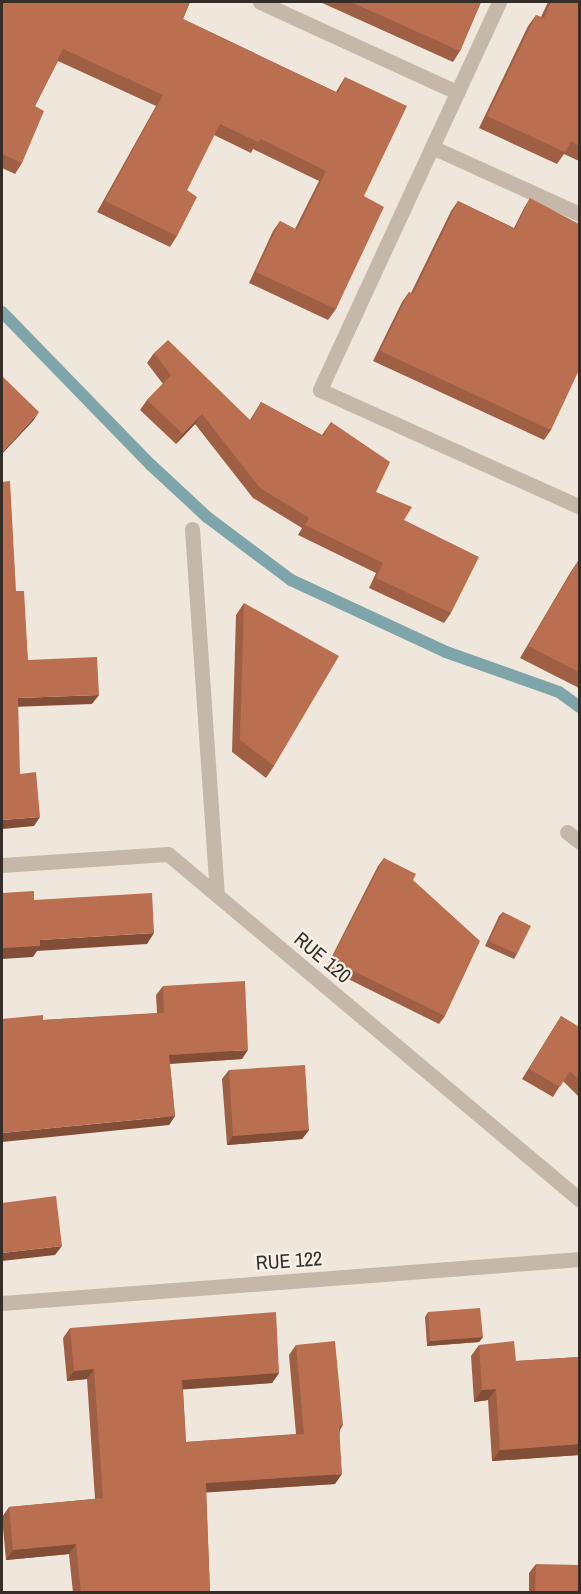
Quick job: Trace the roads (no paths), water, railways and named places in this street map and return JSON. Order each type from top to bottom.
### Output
[{"type":"street","points":[[260,2],[457,92]]},
{"type":"street","points":[[499,2],[320,390],[579,507]]},
{"type":"street","points":[[432,147],[579,214]]},
{"type":"street","points":[[192,529],[216,895]]},
{"type":"street","points":[[567,832],[579,842]]},
{"type":"street","name":"RUE 120","points":[[2,865],[168,854],[579,1200]]},
{"type":"street","name":"RUE 122","points":[[2,1303],[579,1259]]},
{"type":"waterway","points":[[2,312],[151,465],[207,517],[291,580],[446,652],[559,692],[580,707]]}]
